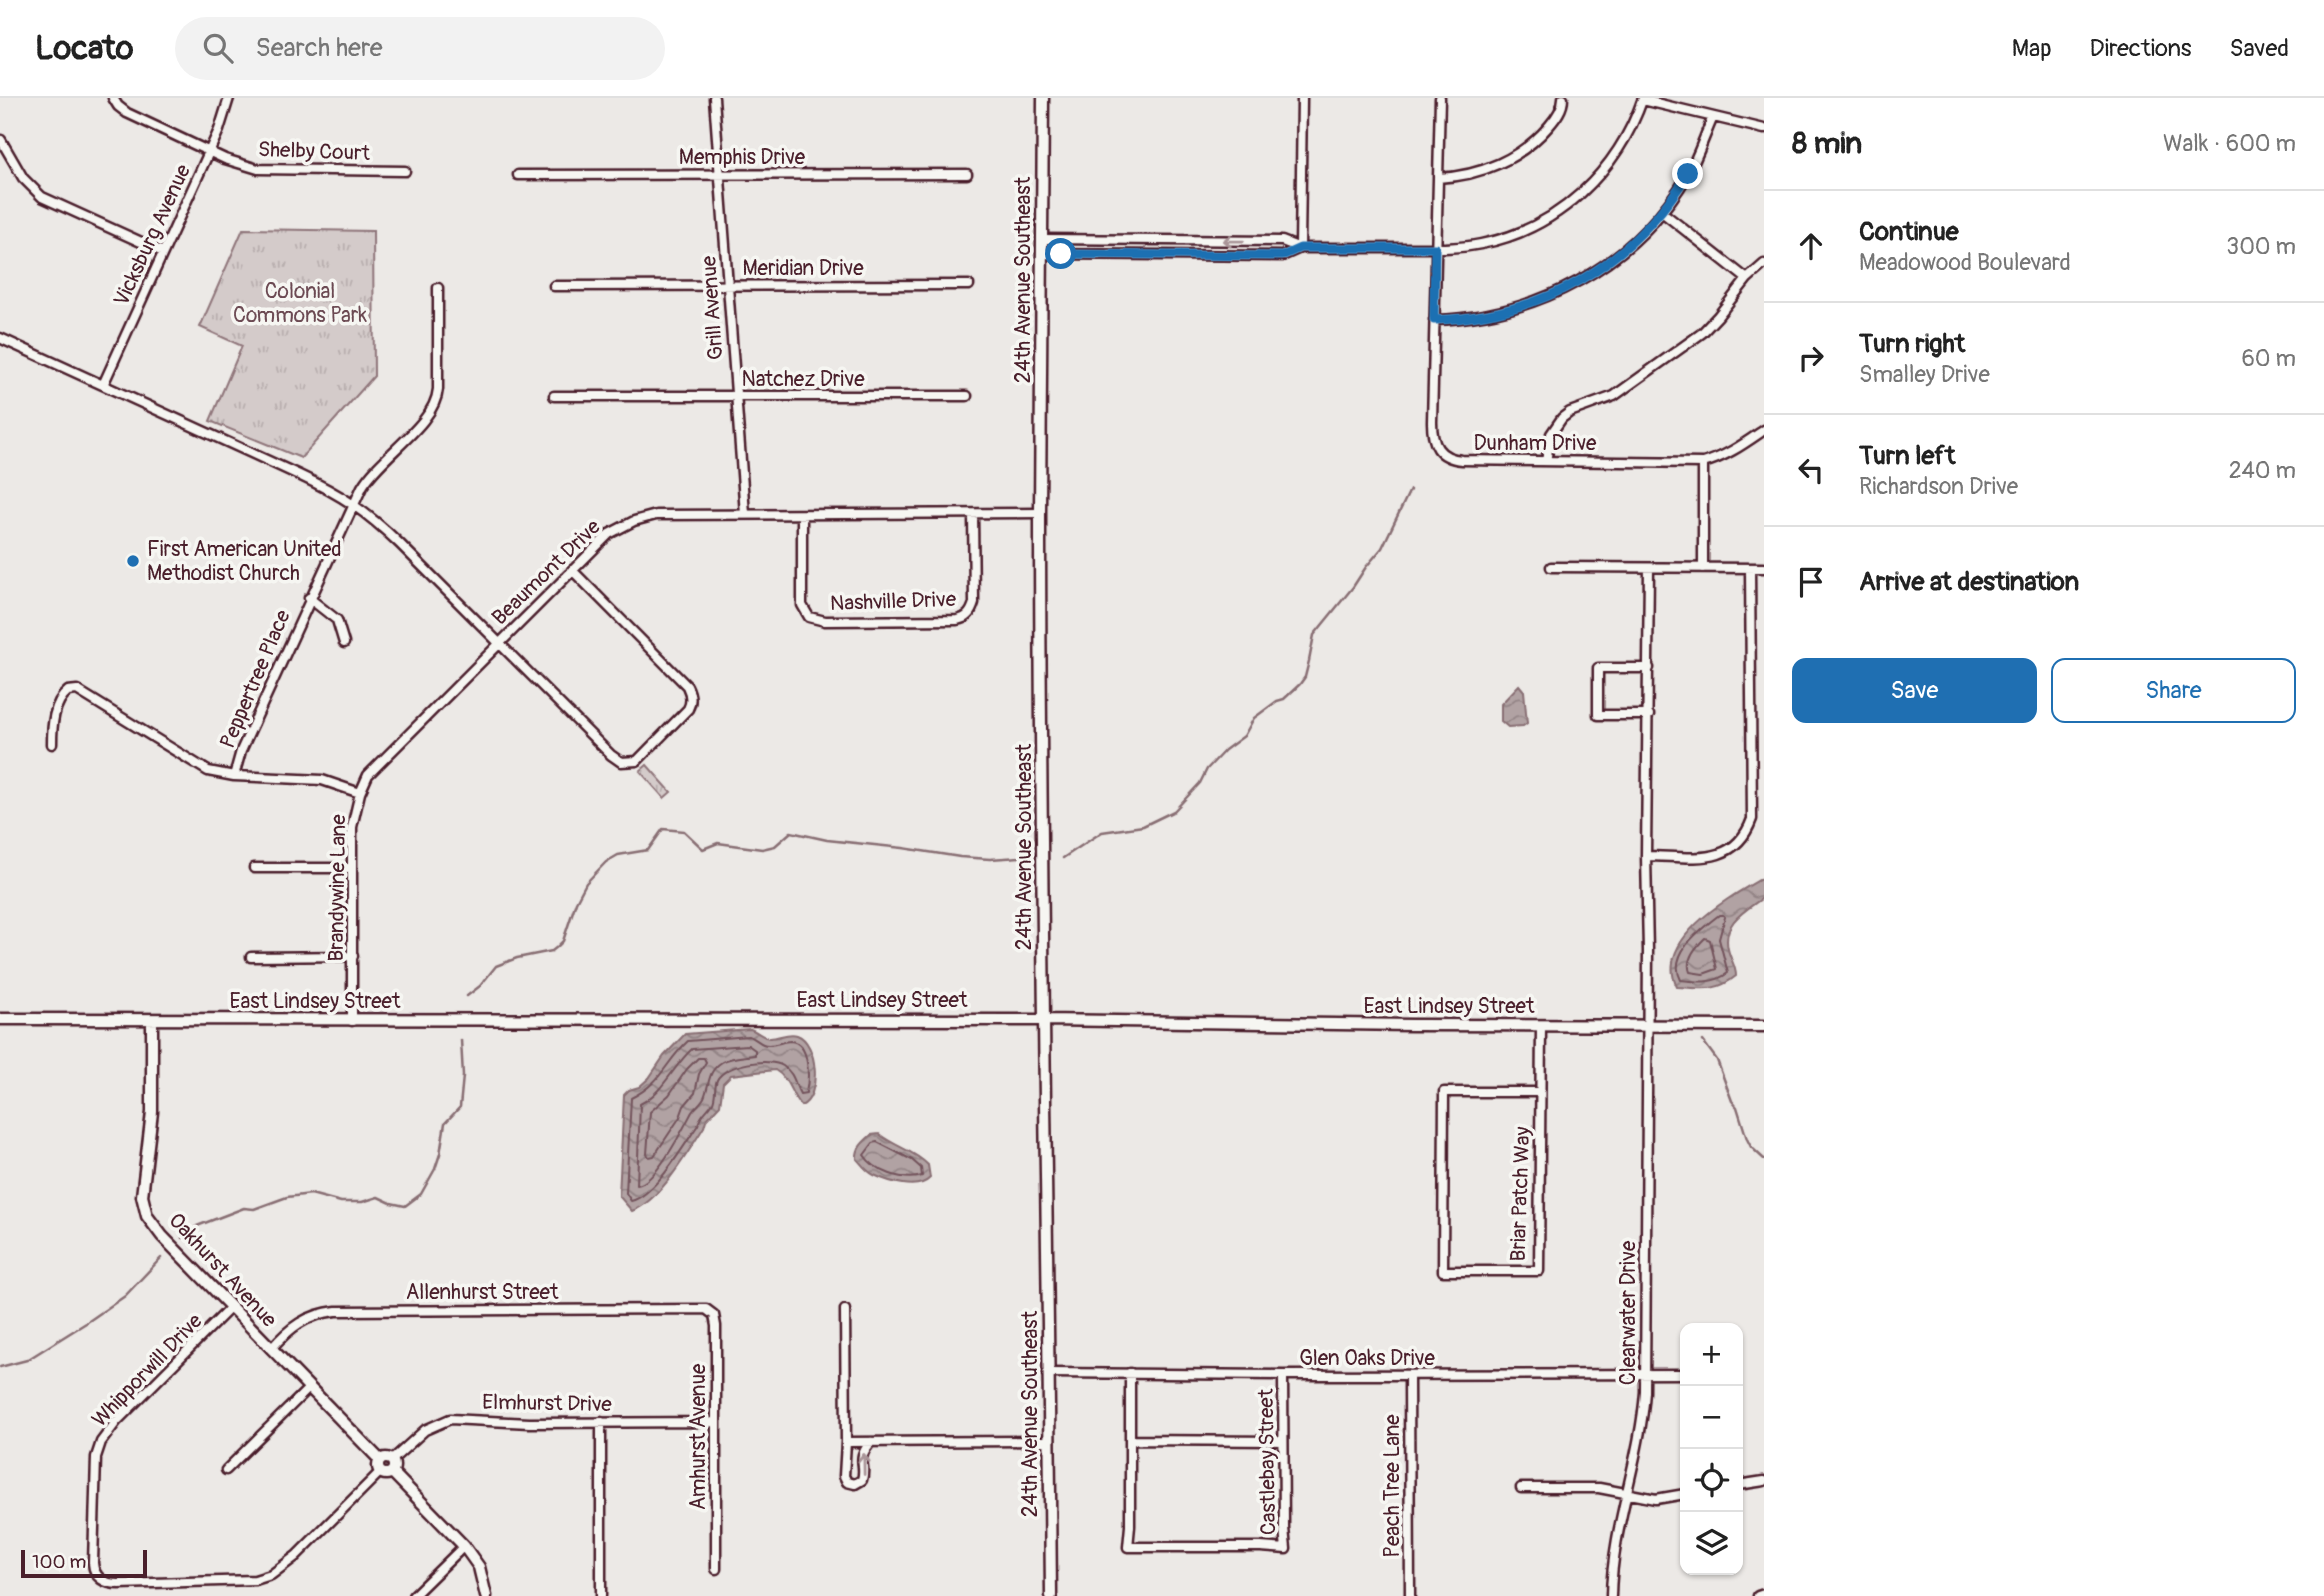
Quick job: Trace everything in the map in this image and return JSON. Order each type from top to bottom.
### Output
[{"type":"street","name":"Shelby Court","points":[[113,98],[127,113],[249,167],[269,171],[405,171]]},
{"type":"street","name":"Vicksburg Avenue","points":[[103,385],[219,130],[229,98]]},
{"type":"street","name":"Grill Avenue","points":[[714,98],[745,514]]},
{"type":"street","name":"24th Avenue Southeast","points":[[1043,98],[1040,513],[1051,1596]]},
{"type":"street","points":[[1300,248],[1302,98]]},
{"type":"street","points":[[1440,98],[1434,320],[1468,318],[1508,310],[1587,278],[1622,252],[1662,212],[1699,154],[1713,117]]},
{"type":"street","points":[[1438,178],[1468,174],[1506,160],[1546,130],[1557,116],[1563,98]]},
{"type":"street","points":[[1043,239],[1282,242],[1300,248],[1468,246],[1515,235],[1549,218],[1584,191],[1628,137],[1643,99],[1764,129]]},
{"type":"street","points":[[1,139],[23,178],[42,197],[163,252]]},
{"type":"street","name":"Memphis Drive","points":[[518,175],[967,174]]},
{"type":"street","points":[[1662,212],[1747,279]]},
{"type":"street","points":[[1042,254],[1282,256],[1300,248]]},
{"type":"street","points":[[1546,461],[1551,434],[1563,418],[1570,412],[1614,396],[1702,333],[1747,279],[1764,264]]},
{"type":"street","name":"Meridian Drive","points":[[554,286],[969,285]]},
{"type":"street","name":"Peppertree Place","points":[[234,776],[240,751],[309,598],[369,475],[421,423],[436,402],[438,288]]},
{"type":"street","name":"Dunham Drive","points":[[1434,320],[1432,432],[1434,442],[1444,456],[1462,460],[1703,463]]},
{"type":"street","name":"Beaumont Drive","points":[[0,338],[299,475],[354,504],[400,544],[498,643],[609,534],[634,521],[656,515],[1040,513]]},
{"type":"street","name":"Natchez Drive","points":[[555,396],[967,396]]},
{"type":"street","points":[[1703,568],[1703,463],[1735,450],[1764,430]]},
{"type":"street","name":"Nashville Drive","points":[[802,515],[803,610],[809,617],[819,621],[957,620],[970,613],[974,603],[974,514]]},
{"type":"street","points":[[1551,568],[1764,568]]},
{"type":"street","name":"Clearwater Drive","points":[[1611,1596],[1612,1564],[1644,1408],[1649,568]]},
{"type":"street","points":[[1646,856],[1710,856],[1725,853],[1748,831],[1752,819],[1750,568]]},
{"type":"street","points":[[498,643],[616,760],[626,763],[637,761],[688,709],[690,692],[572,570]]},
{"type":"street","points":[[309,598],[337,620],[344,643]]},
{"type":"street","name":"Brandywine Lane","points":[[352,1021],[353,818],[360,793],[373,769],[498,643]]},
{"type":"street","points":[[1649,668],[1598,668],[1598,715],[1649,715]]},
{"type":"street","points":[[52,744],[52,725],[59,702],[68,691],[77,690],[197,765],[216,773],[322,780],[360,793]]},
{"type":"street","points":[[254,868],[352,868]]},
{"type":"street","points":[[251,957],[353,956]]},
{"type":"street","name":"East Lindsey Street","points":[[0,1019],[1044,1020],[1764,1026]]},
{"type":"street","name":"Oakhurst Avenue","points":[[152,1020],[152,1112],[142,1196],[147,1216],[177,1252],[380,1460]]},
{"type":"street","name":"Briar Patch Way","points":[[1540,1092],[1444,1092],[1443,1271],[1538,1271],[1541,1026]]},
{"type":"street","name":"Whipporwill Drive","points":[[231,1307],[116,1422],[101,1442],[95,1465],[93,1563],[96,1574],[105,1582],[119,1584],[263,1578],[282,1568],[296,1556],[380,1472]]},
{"type":"street","name":"Allenhurst Street","points":[[271,1349],[301,1321],[319,1313],[335,1311],[706,1309]]},
{"type":"street","name":"Amhurst Avenue","points":[[706,1309],[714,1315],[716,1326],[716,1569]]},
{"type":"street","points":[[845,1310],[846,1482],[859,1483],[864,1476],[861,1459],[871,1442]]},
{"type":"street","name":"Glen Oaks Drive","points":[[1049,1373],[1680,1374]]},
{"type":"street","points":[[1130,1373],[1131,1440],[1283,1441]]},
{"type":"street","name":"Castlebay Street","points":[[1131,1440],[1128,1547],[1286,1549],[1283,1375]]},
{"type":"street","name":"Peach Tree Lane","points":[[1409,1375],[1410,1596]]},
{"type":"street","points":[[226,1470],[309,1388]]},
{"type":"street","name":"Elmhurst Drive","points":[[392,1461],[425,1430],[450,1419],[529,1423],[715,1422]]},
{"type":"street","points":[[601,1422],[601,1596]]},
{"type":"street","points":[[846,1442],[1050,1441]]},
{"type":"street","points":[[386,1458],[392,1461],[392,1472],[380,1472],[380,1460],[386,1458]]},
{"type":"street","points":[[392,1472],[464,1546],[479,1567],[486,1596]]},
{"type":"street","points":[[1743,1484],[1764,1481]]},
{"type":"street","points":[[1521,1488],[1590,1488],[1656,1499],[1680,1495]]},
{"type":"street","points":[[413,1596],[464,1546]]},
{"type":"street","points":[[1758,1596],[1764,1594]]},
{"type":"green space","name":"Colonial Commons Park","points":[[243,229],[373,231],[374,376],[301,458],[210,421],[242,346],[200,327]]},
{"type":"green space","points":[[647,765],[671,792],[664,798],[640,771]]},
{"type":"water","points":[[1519,685],[1524,691],[1527,723],[1523,726],[1508,727],[1501,721],[1501,704]]},
{"type":"water","points":[[1764,877],[1764,897],[1743,912],[1728,931],[1728,949],[1736,976],[1714,987],[1677,987],[1672,969],[1676,952],[1685,936],[1715,908]]},
{"type":"water","points":[[750,1029],[767,1038],[794,1034],[804,1040],[813,1058],[815,1070],[808,1101],[801,1106],[784,1078],[775,1070],[731,1075],[723,1083],[720,1105],[706,1120],[673,1175],[653,1197],[632,1211],[619,1196],[624,1095],[649,1078],[664,1056],[685,1034]]},
{"type":"water","points":[[879,1134],[923,1160],[928,1165],[930,1178],[911,1185],[871,1174],[857,1159],[858,1152],[871,1135]]},
{"type":"waterway","points":[[1063,858],[1102,832],[1143,826],[1174,811],[1200,783],[1207,769],[1225,750],[1244,736],[1254,718],[1284,699],[1300,684],[1305,677],[1314,635],[1382,548],[1410,490]]},
{"type":"waterway","points":[[467,996],[480,986],[496,966],[517,958],[552,951],[557,947],[563,941],[576,902],[586,883],[606,862],[618,855],[648,850],[663,829],[684,831],[703,849],[718,843],[762,849],[775,846],[791,832],[827,840],[960,857],[1020,857]]},
{"type":"waterway","points":[[182,1238],[197,1226],[244,1208],[254,1209],[287,1197],[311,1194],[341,1202],[362,1202],[378,1197],[405,1206],[421,1194],[435,1169],[445,1123],[460,1107],[463,1076],[461,1040]]},
{"type":"waterway","points":[[1703,1041],[1717,1060],[1751,1147],[1764,1159]]},
{"type":"waterway","points":[[0,1367],[27,1360],[86,1323],[125,1296],[161,1258]]},
{"type":"place","name":"First American United Methodist Church","points":[[133,561]]},
{"type":"route","points":[[1061,254],[1282,256],[1300,248],[1435,248],[1434,320],[1468,318],[1508,310],[1555,294],[1587,278],[1622,252],[1649,227],[1688,174]]}]
